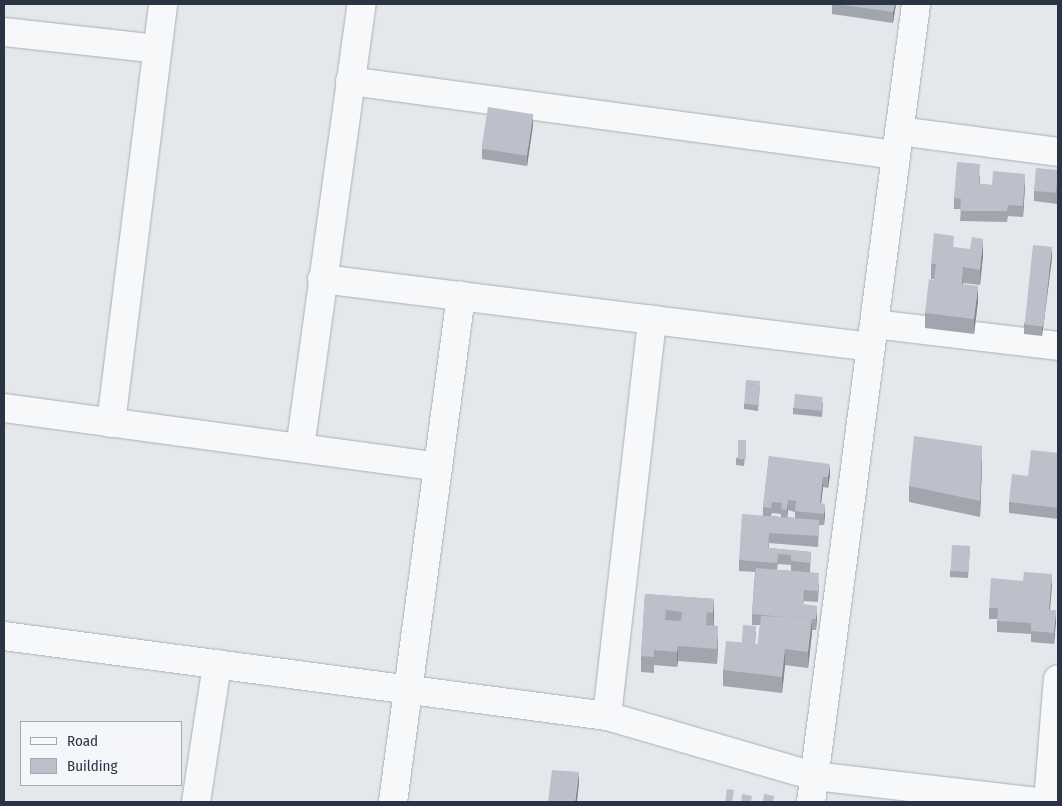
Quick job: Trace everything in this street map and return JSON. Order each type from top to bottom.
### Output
[{"type":"street","points":[[111,423],[163,4]]},
{"type":"street","points":[[300,448],[322,279],[362,4]]},
{"type":"street","points":[[812,789],[916,4]]},
{"type":"street","points":[[4,32],[157,49]]},
{"type":"street","points":[[350,82],[898,143],[1058,152]]},
{"type":"street","points":[[322,279],[652,320],[1058,346]]},
{"type":"street","points":[[393,802],[461,296]]},
{"type":"street","points":[[607,716],[652,320]]},
{"type":"street","points":[[4,408],[438,467]]},
{"type":"street","points":[[4,636],[607,716],[812,789],[1039,802]]},
{"type":"street","points":[[196,802],[217,664]]},
{"type":"street","points":[[1048,802],[1058,679]]},
{"type":"building","points":[[836,4],[895,4],[893,12]]},
{"type":"building","points":[[488,107],[533,114],[527,156],[481,148]]},
{"type":"building","points":[[957,162],[980,164],[979,184],[992,185],[993,171],[1025,174],[1023,206],[1008,205],[1007,211],[960,211],[961,199],[954,198]]},
{"type":"building","points":[[1036,168],[1058,170],[1056,193],[1034,191]]},
{"type":"building","points":[[934,233],[954,236],[953,247],[970,249],[972,237],[983,239],[980,270],[963,267],[962,284],[978,286],[974,319],[925,313],[929,279],[934,280],[935,273],[936,264],[931,264]]},
{"type":"building","points":[[1033,245],[1052,247],[1044,327],[1025,325]]},
{"type":"building","points":[[746,380],[760,381],[758,405],[744,404]]},
{"type":"building","points":[[795,394],[823,397],[821,411],[794,408]]},
{"type":"building","points":[[914,436],[982,446],[980,501],[909,486]]},
{"type":"building","points":[[738,440],[746,440],[746,459],[738,459]]},
{"type":"building","points":[[1031,450],[1058,453],[1058,508],[1009,502],[1012,474],[1028,476]]},
{"type":"building","points":[[769,456],[830,464],[828,477],[823,477],[820,503],[825,504],[824,514],[795,511],[796,501],[788,500],[787,510],[781,509],[782,503],[772,502],[771,508],[763,507]]},
{"type":"building","points":[[742,514],[819,520],[818,536],[769,533],[768,548],[811,552],[810,563],[791,561],[791,555],[778,554],[777,563],[739,560]]},
{"type":"building","points":[[952,545],[970,546],[969,572],[951,571]]},
{"type":"building","points":[[756,568],[819,573],[818,591],[804,590],[803,604],[817,606],[816,619],[752,614]]},
{"type":"building","points":[[1024,572],[1052,574],[1049,610],[1056,610],[1054,633],[1031,631],[1031,623],[997,621],[998,608],[989,608],[991,578],[1023,581]]},
{"type":"building","points":[[645,594],[714,599],[713,613],[707,612],[706,625],[718,626],[717,649],[678,646],[677,652],[654,650],[654,657],[641,656]],"holes":[[[666,610],[682,612],[681,621],[665,620]]]},
{"type":"building","points":[[761,616],[812,618],[808,652],[785,649],[782,677],[723,670],[726,641],[758,644]]},
{"type":"building","points":[[743,625],[756,626],[755,644],[742,643]]},
{"type":"building","points":[[552,770],[579,772],[575,802],[548,802]]},
{"type":"building","points":[[727,789],[734,790],[732,802],[725,802]]},
{"type":"building","points":[[742,794],[752,796],[751,801],[761,802],[741,802]]},
{"type":"building","points":[[764,794],[774,796],[773,802],[763,802]]}]
